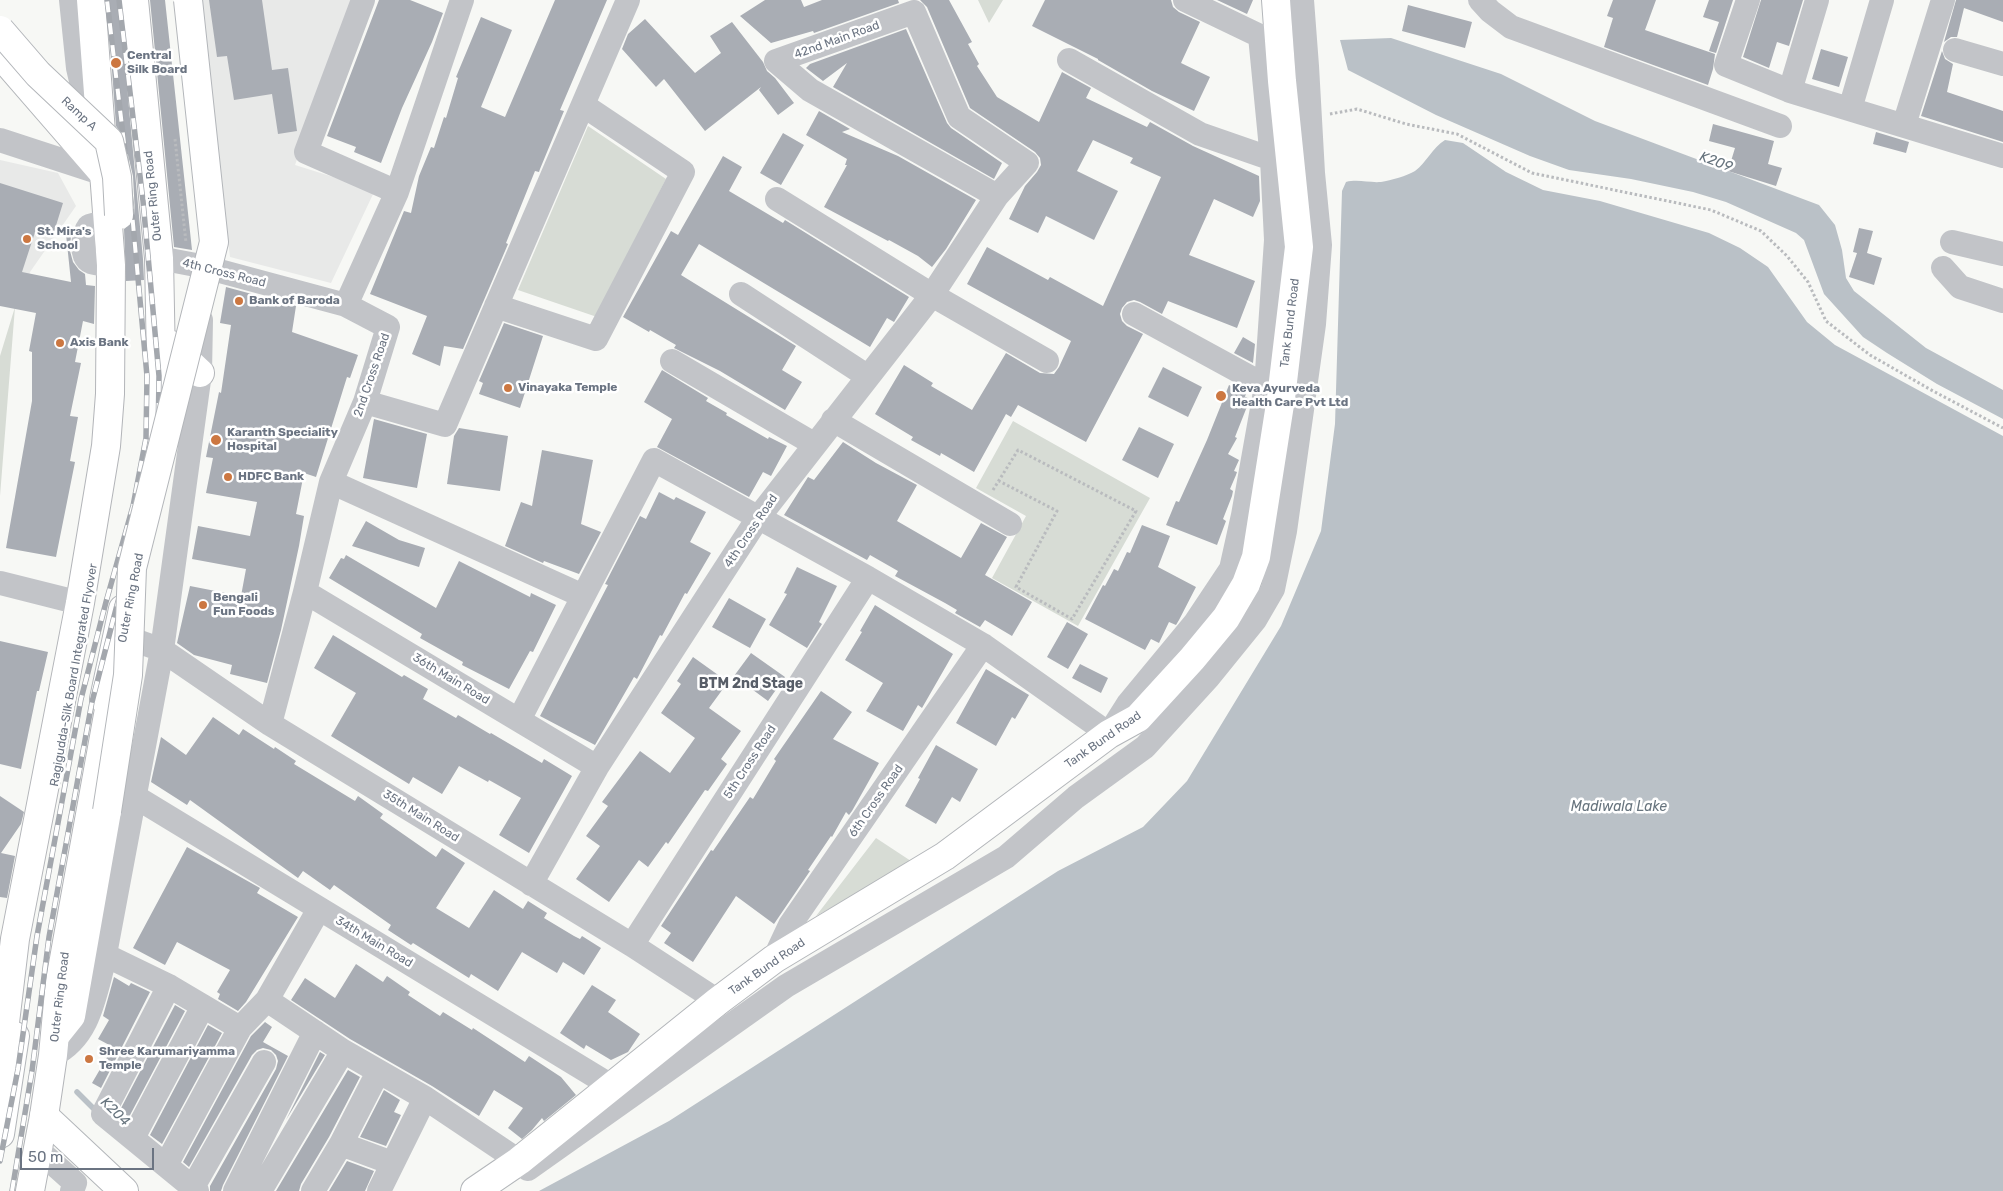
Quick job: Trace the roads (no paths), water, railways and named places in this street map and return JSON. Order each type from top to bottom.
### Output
[{"type":"main road","points":[[0,1064],[15,939],[80,603],[106,446],[110,394],[113,218],[104,174],[91,0]]},
{"type":"main road","name":"Outer Ring Road","points":[[30,1191],[44,1116],[54,1045],[60,981],[94,785],[139,559],[162,413],[159,258],[134,0]]},
{"type":"main road","points":[[19,1191],[40,1078],[58,936],[99,721],[132,568],[214,242],[188,0]]},
{"type":"main road","name":"Tank Bund Road","points":[[475,1191],[519,1161],[718,1001],[774,959],[945,856],[1109,734],[1138,718],[1226,618],[1246,584],[1256,557],[1281,398],[1299,247],[1282,81],[1276,0]]},
{"type":"main road","name":"Ramp A","points":[[0,30],[38,74],[109,142],[117,177],[113,218]]},
{"type":"main road","points":[[0,55],[104,174]]},
{"type":"main road","name":"Ragigudda-Silk Board Integrated Flyover","points":[[0,1134],[11,1068],[28,934],[116,432],[118,369],[124,306],[113,218]]},
{"type":"main road","points":[[161,336],[200,373]]},
{"type":"main road","points":[[54,1045],[71,1016],[107,811],[128,675],[132,568]]},
{"type":"main road","points":[[44,1116],[124,1191]]},
{"type":"street","points":[[71,0],[78,68],[104,174]]},
{"type":"street","points":[[54,1045],[66,1049],[82,1031],[94,1001],[105,955],[162,650],[200,373],[200,221],[176,0]]},
{"type":"street","points":[[363,0],[306,152],[397,192]]},
{"type":"street","points":[[346,306],[397,192],[462,0]]},
{"type":"street","points":[[364,402],[444,425],[628,0]]},
{"type":"street","points":[[519,720],[654,460],[868,578],[983,645],[1109,734],[1128,704],[1195,623],[1231,569],[1266,386],[1276,240],[1272,159],[1260,36],[1185,0]]},
{"type":"street","points":[[495,1191],[786,986],[1006,857],[1076,797],[1144,747],[1208,678],[1255,620],[1273,589],[1286,522],[1314,324],[1320,245],[1302,0]]},
{"type":"street","points":[[1480,0],[1490,11],[1511,27],[1780,126]]},
{"type":"street","points":[[1748,0],[1726,66],[1790,91],[2003,156]]},
{"type":"street","points":[[1790,91],[1816,0]]},
{"type":"street","points":[[1850,109],[1882,0]]},
{"type":"street","points":[[1904,125],[1943,0]]},
{"type":"street","name":"42nd Main Road","points":[[914,12],[959,117],[1027,163],[996,196],[810,90],[776,61],[914,12]]},
{"type":"street","points":[[1956,50],[2003,64]]},
{"type":"street","points":[[1069,60],[1200,134],[1272,159]]},
{"type":"street","points":[[496,306],[596,340],[683,172],[582,105]]},
{"type":"street","points":[[0,140],[104,174]]},
{"type":"street","points":[[971,237],[983,235],[1030,176]]},
{"type":"street","name":"4th Cross Road","points":[[531,884],[597,767],[758,518],[832,420],[932,295],[996,196]]},
{"type":"street","points":[[777,199],[932,295],[1047,361]]},
{"type":"street","points":[[1952,242],[2003,254]]},
{"type":"street","name":"4th Cross Road","points":[[159,258],[201,266],[346,306]]},
{"type":"street","points":[[1943,268],[1960,287],[2003,301]]},
{"type":"street","points":[[741,294],[867,376]]},
{"type":"street","name":"2nd Cross Road","points":[[270,724],[305,592],[331,482],[364,402],[388,328],[346,306]]},
{"type":"street","points":[[1134,314],[1266,386]]},
{"type":"street","points":[[672,361],[814,444]]},
{"type":"street","points":[[832,420],[1010,524]]},
{"type":"street","points":[[331,482],[583,596]]},
{"type":"street","name":"5th Cross Road","points":[[632,945],[868,578]]},
{"type":"street","points":[[0,583],[80,603]]},
{"type":"street","name":"36th Main Road","points":[[305,592],[597,767]]},
{"type":"street","name":"35th Main Road","points":[[123,636],[162,650],[270,724],[632,945],[718,1001]]},
{"type":"street","name":"6th Cross Road","points":[[774,959],[790,925],[983,645]]},
{"type":"street","name":"34th Main Road","points":[[94,785],[134,796],[613,1087]]},
{"type":"street","points":[[166,1165],[240,1028],[267,1000],[319,909]]},
{"type":"street","points":[[105,955],[169,986],[240,1028]]},
{"type":"street","points":[[169,986],[103,1114],[195,1189],[264,1062]]},
{"type":"street","points":[[267,1000],[343,1051],[425,1098],[519,1161]]},
{"type":"street","points":[[134,1138],[203,1006]]},
{"type":"street","points":[[235,1191],[315,1032]]},
{"type":"street","points":[[260,1191],[343,1051]]},
{"type":"street","points":[[313,1191],[341,1144],[378,1072]]},
{"type":"street","points":[[379,1191],[425,1098]]},
{"type":"street","points":[[341,1144],[392,1163]]},
{"type":"street","points":[[38,1149],[77,1188]]},
{"type":"water","points":[[1391,38],[1501,74],[1595,121],[1819,205],[1835,225],[1842,250],[1846,278],[1854,291],[1926,348],[2003,390],[2003,419],[1937,384],[1863,337],[1824,294],[1804,240],[1796,233],[1726,202],[1693,192],[1631,179],[1569,170],[1530,156],[1436,115],[1348,70],[1340,40]]},
{"type":"water","name":"Madiwala Lake","points":[[1445,140],[1463,143],[1506,172],[1543,190],[1600,201],[1709,233],[1740,248],[1768,267],[1807,322],[1835,345],[2003,436],[2003,1191],[539,1191],[669,1121],[1058,871],[1143,827],[1187,781],[1281,626],[1321,531],[1335,424],[1342,191],[1346,182],[1381,182],[1412,173]]},
{"type":"waterway","name":"K204","points":[[77,1092],[98,1113]]},
{"type":"railway","points":[[0,1161],[18,1069],[37,936],[81,699],[133,506],[146,438],[147,376],[131,202],[107,0]]},
{"type":"railway","points":[[12,1191],[32,1071],[49,937],[92,702],[117,605],[145,509],[158,439],[159,376],[143,201],[119,0]]},
{"type":"place","name":"Central Silk Board","points":[[116,63]]},
{"type":"place","name":"St. Mira's School","points":[[27,239]]},
{"type":"place","name":"Bank of Baroda","points":[[239,301]]},
{"type":"place","name":"Axis Bank","points":[[60,343]]},
{"type":"place","name":"Vinayaka Temple","points":[[508,388]]},
{"type":"place","name":"Keva Ayurveda Health Care Pvt Ltd","points":[[1221,396]]},
{"type":"place","name":"Karanth Speciality Hospital","points":[[216,440]]},
{"type":"place","name":"HDFC Bank","points":[[228,477]]},
{"type":"place","name":"Bengali Fun Foods","points":[[203,605]]},
{"type":"place","name":"Shree Karumariyamma Temple","points":[[89,1059]]},
{"type":"district","name":"BTM 2nd Stage","points":[[751,684]]},
{"type":"water label","name":"K209","points":[[1716,162]]}]
